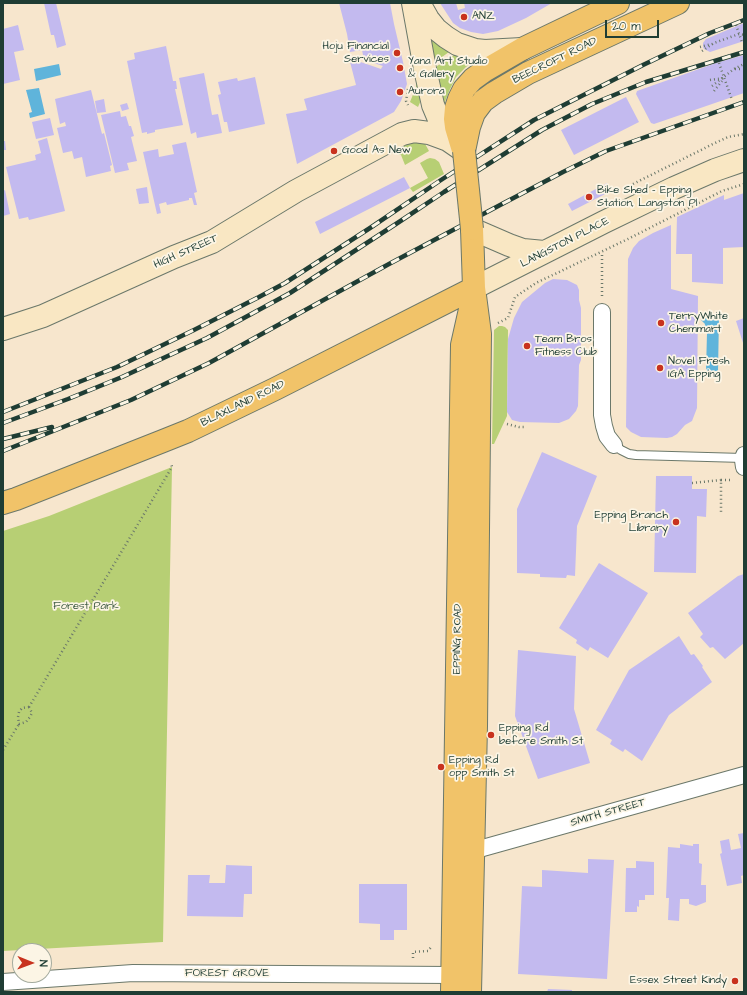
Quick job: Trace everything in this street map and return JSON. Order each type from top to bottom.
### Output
[{"type":"main road","name":"BEECROFT ROAD","points":[[472,229],[464,151],[456,127],[455,119],[456,108],[464,89],[484,70],[522,49],[618,3]]},
{"type":"main road","name":"BEECROFT ROAD","points":[[464,151],[468,127],[474,113],[483,101],[494,93],[528,73],[678,3]]},
{"type":"main road","name":"EPPING ROAD","points":[[470,992],[476,726],[480,334],[474,288],[472,229]]},
{"type":"main road","name":"EPPING ROAD","points":[[452,984],[462,345],[474,288]]},
{"type":"main road","name":"BLAXLAND ROAD","points":[[3,502],[151,446],[188,430],[275,389],[474,288]]},
{"type":"street","points":[[413,3],[430,93],[437,115],[441,124],[454,142],[464,151]]},
{"type":"street","name":"BEECROFT ROAD","points":[[419,3],[432,24],[446,37],[457,44],[485,51],[522,49]]},
{"type":"street","name":"HIGH STREET","points":[[402,134],[410,123],[422,112],[430,93]]},
{"type":"street","name":"HIGH STREET","points":[[3,329],[43,316],[174,257],[212,242],[296,191],[402,134],[414,131],[429,133],[448,140],[464,151]]},
{"type":"street","name":"LANGSTON PLACE","points":[[474,288],[674,188],[715,170],[744,160]]},
{"type":"street","points":[[472,229],[523,250],[544,252]]},
{"type":"street","points":[[602,312],[602,415],[608,436],[614,444]]},
{"type":"street","name":"SMITH STREET","points":[[472,851],[744,775]]},
{"type":"street","name":"FOREST GROVE","points":[[3,982],[133,973],[452,984]]},
{"type":"lane","points":[[614,444],[625,452],[636,456],[742,465]]},
{"type":"path","points":[[736,25],[742,42]]},
{"type":"path","points":[[700,47],[739,34],[744,35]]},
{"type":"path","points":[[702,51],[714,43]]},
{"type":"path","points":[[719,63],[732,100]]},
{"type":"path","points":[[712,86],[734,69],[744,64]]},
{"type":"path","points":[[734,69],[744,69]]},
{"type":"path","points":[[710,80],[724,78]]},
{"type":"path","points":[[714,91],[724,78]]},
{"type":"path","points":[[630,185],[728,137],[744,134]]},
{"type":"path","points":[[494,326],[508,318],[515,297],[536,283],[602,252],[722,191],[744,184]]},
{"type":"path","points":[[602,252],[602,312]]},
{"type":"path","points":[[507,424],[525,427]]},
{"type":"path","points":[[29,707],[172,466],[171,463]]},
{"type":"path","points":[[692,483],[721,480],[742,465]]},
{"type":"path","points":[[721,480],[721,513]]},
{"type":"path","points":[[19,724],[26,722],[30,717],[32,713],[29,707]]},
{"type":"path","points":[[3,750],[19,724],[19,712],[22,708],[29,707]]},
{"type":"green space","points":[[425,33],[449,52],[435,62],[431,62]]},
{"type":"green space","points":[[459,53],[476,59],[456,77],[442,109],[434,70],[437,66]]},
{"type":"green space","points":[[416,75],[422,98],[418,107],[410,102],[416,87]]},
{"type":"green space","points":[[411,142],[424,142],[429,151],[405,165],[401,155],[399,155],[396,150]]},
{"type":"green space","points":[[430,158],[439,162],[444,174],[413,192],[410,188],[428,178],[420,163]]},
{"type":"green space","points":[[499,326],[505,327],[508,330],[507,416],[494,444],[492,444],[494,330]]},
{"type":"green space","name":"Forest Park","points":[[172,467],[163,942],[52,948],[52,943],[12,943],[12,950],[3,951],[3,531],[49,516]]},
{"type":"water","points":[[59,64],[61,75],[36,81],[34,69]]},
{"type":"water","points":[[39,88],[45,114],[30,118],[29,113],[32,112],[26,90]]},
{"type":"water","points":[[717,315],[719,317],[718,371],[706,371],[707,333],[704,330],[705,324],[701,320],[704,316]]},
{"type":"building","points":[[44,3],[56,3],[66,45],[57,48],[54,35],[51,35]]},
{"type":"building","points":[[339,3],[390,3],[407,84],[401,101],[394,112],[297,164],[286,114],[307,110],[304,99],[356,85],[349,58],[381,69],[383,66],[364,60],[362,50],[350,52]]},
{"type":"building","points":[[440,3],[456,3],[458,10],[465,8],[464,3],[552,3],[526,18],[498,31],[483,34],[460,28],[453,23]]},
{"type":"building","points":[[744,23],[744,41],[710,52],[704,49],[703,43],[706,39]]},
{"type":"building","points":[[18,25],[24,50],[14,52],[20,80],[3,84],[3,29]]},
{"type":"building","points":[[166,46],[173,81],[176,81],[177,89],[175,89],[183,125],[155,130],[155,132],[147,134],[147,132],[142,133],[127,61],[135,59],[134,53]]},
{"type":"building","points":[[744,55],[744,93],[654,124],[651,123],[636,94],[637,91],[716,63]]},
{"type":"building","points":[[204,73],[212,115],[218,114],[222,133],[197,138],[196,132],[191,134],[179,78]]},
{"type":"building","points":[[255,77],[265,124],[229,132],[227,122],[224,122],[218,95],[221,94],[218,82],[237,78],[238,81]]},
{"type":"building","points":[[91,90],[102,134],[104,133],[112,165],[110,166],[111,171],[86,177],[82,157],[74,159],[72,151],[63,153],[57,128],[66,126],[65,122],[60,124],[55,99]]},
{"type":"building","points":[[626,97],[639,122],[574,155],[561,130]]},
{"type":"building","points":[[104,99],[106,112],[97,113],[95,101]]},
{"type":"building","points":[[127,103],[129,109],[122,111],[120,105]]},
{"type":"building","points":[[120,111],[121,117],[126,116],[129,126],[131,126],[134,136],[131,137],[137,161],[127,163],[129,170],[115,173],[101,115]]},
{"type":"building","points":[[50,118],[54,135],[36,139],[32,122]]},
{"type":"building","points":[[47,138],[65,211],[29,220],[28,217],[19,219],[6,167],[36,160],[35,155],[41,153],[38,141]]},
{"type":"building","points":[[3,141],[5,141],[6,150],[3,150]]},
{"type":"building","points":[[186,142],[197,192],[194,193],[197,205],[194,205],[192,198],[167,205],[166,202],[159,204],[161,213],[157,214],[143,152],[158,149],[159,157],[174,154],[172,145]]},
{"type":"building","points":[[404,177],[410,188],[320,234],[315,222]]},
{"type":"building","name":"Bike Shed - Epping Station, Langston Pl","points":[[607,183],[611,191],[572,211],[568,204]]},
{"type":"building","points":[[147,187],[149,203],[139,204],[136,189]]},
{"type":"building","points":[[5,190],[10,214],[3,216],[3,191]]},
{"type":"building","points":[[744,193],[744,247],[723,248],[723,284],[692,282],[692,254],[676,254],[677,217],[724,195],[724,200]]},
{"type":"building","points":[[671,225],[671,289],[698,296],[697,408],[692,421],[685,425],[672,437],[641,437],[631,432],[626,427],[628,259],[633,248],[639,241]]},
{"type":"building","points":[[553,279],[567,280],[577,285],[579,290],[581,308],[581,360],[579,365],[578,406],[576,411],[569,419],[559,423],[520,422],[512,420],[507,412],[508,339],[514,318],[522,302],[545,283]]},
{"type":"building","points":[[744,318],[744,346],[736,321]]},
{"type":"building","points":[[542,452],[597,476],[577,526],[575,576],[567,575],[566,578],[540,577],[540,574],[517,573],[517,509]]},
{"type":"building","points":[[656,476],[692,476],[692,489],[707,489],[706,517],[697,516],[696,573],[654,572]]},
{"type":"building","points":[[599,563],[648,593],[608,658],[590,647],[588,651],[576,643],[577,640],[559,628]]},
{"type":"building","points":[[744,574],[744,643],[725,659],[713,647],[710,648],[700,637],[703,634],[688,613],[738,576]]},
{"type":"building","points":[[679,636],[691,655],[694,654],[703,666],[702,667],[712,682],[669,715],[642,761],[625,749],[623,752],[610,744],[612,740],[596,730],[629,670]]},
{"type":"building","points":[[518,650],[576,656],[574,709],[590,763],[538,779],[515,716]]},
{"type":"building","points":[[744,833],[744,875],[741,876],[742,883],[727,886],[720,854],[722,853],[720,841],[729,839],[731,850],[741,848],[738,834]]},
{"type":"building","points":[[680,844],[693,846],[693,844],[699,844],[699,863],[702,864],[701,885],[706,885],[706,902],[696,906],[689,904],[689,899],[680,899],[679,921],[668,920],[669,898],[666,898],[668,847],[680,848]]},
{"type":"building","points":[[588,859],[614,860],[607,979],[518,974],[522,886],[542,887],[542,870],[588,873]]},
{"type":"building","points":[[636,861],[654,862],[654,895],[645,895],[645,900],[639,900],[637,912],[625,912],[626,868],[636,868]]},
{"type":"building","points":[[226,865],[252,866],[252,894],[244,894],[243,917],[187,916],[188,875],[210,875],[209,883],[225,883]]},
{"type":"building","points":[[359,884],[407,884],[407,930],[394,930],[394,940],[380,940],[380,924],[359,923]]},
{"type":"building","points":[[548,989],[572,990],[572,992],[547,992]]},
{"type":"railway","points":[[3,412],[117,367],[259,297],[285,283],[534,120],[710,33],[744,20]]},
{"type":"railway","points":[[3,423],[122,377],[207,338],[290,293],[542,130],[592,104],[646,82],[744,52]]},
{"type":"railway","points":[[3,451],[131,400],[209,363],[389,264],[563,172],[606,151],[744,102]]},
{"type":"railway","points":[[3,439],[52,427]]},
{"type":"place","name":"ANZ","points":[[464,17]]},
{"type":"place","name":"Hoju Financial Services","points":[[397,53]]},
{"type":"place","name":"Yana Art Studio & Gallery","points":[[400,68]]},
{"type":"place","name":"Aurora","points":[[400,92]]},
{"type":"place","name":"Good As New","points":[[334,151]]},
{"type":"place","name":"Bike Shed - Epping Station, Langston Pl","points":[[589,197]]},
{"type":"place","name":"TerryWhite Chemmart","points":[[661,323]]},
{"type":"place","name":"Team Bros Fitness Club","points":[[527,346]]},
{"type":"place","name":"Novel Fresh IGA Epping","points":[[660,368]]},
{"type":"place","name":"Epping Branch Library","points":[[676,522]]},
{"type":"place","name":"Epping Rd before Smith St","points":[[491,735]]},
{"type":"place","name":"Epping Rd opp Smith St","points":[[441,767]]},
{"type":"place","name":"Essex Street Kindy","points":[[735,981]]}]
